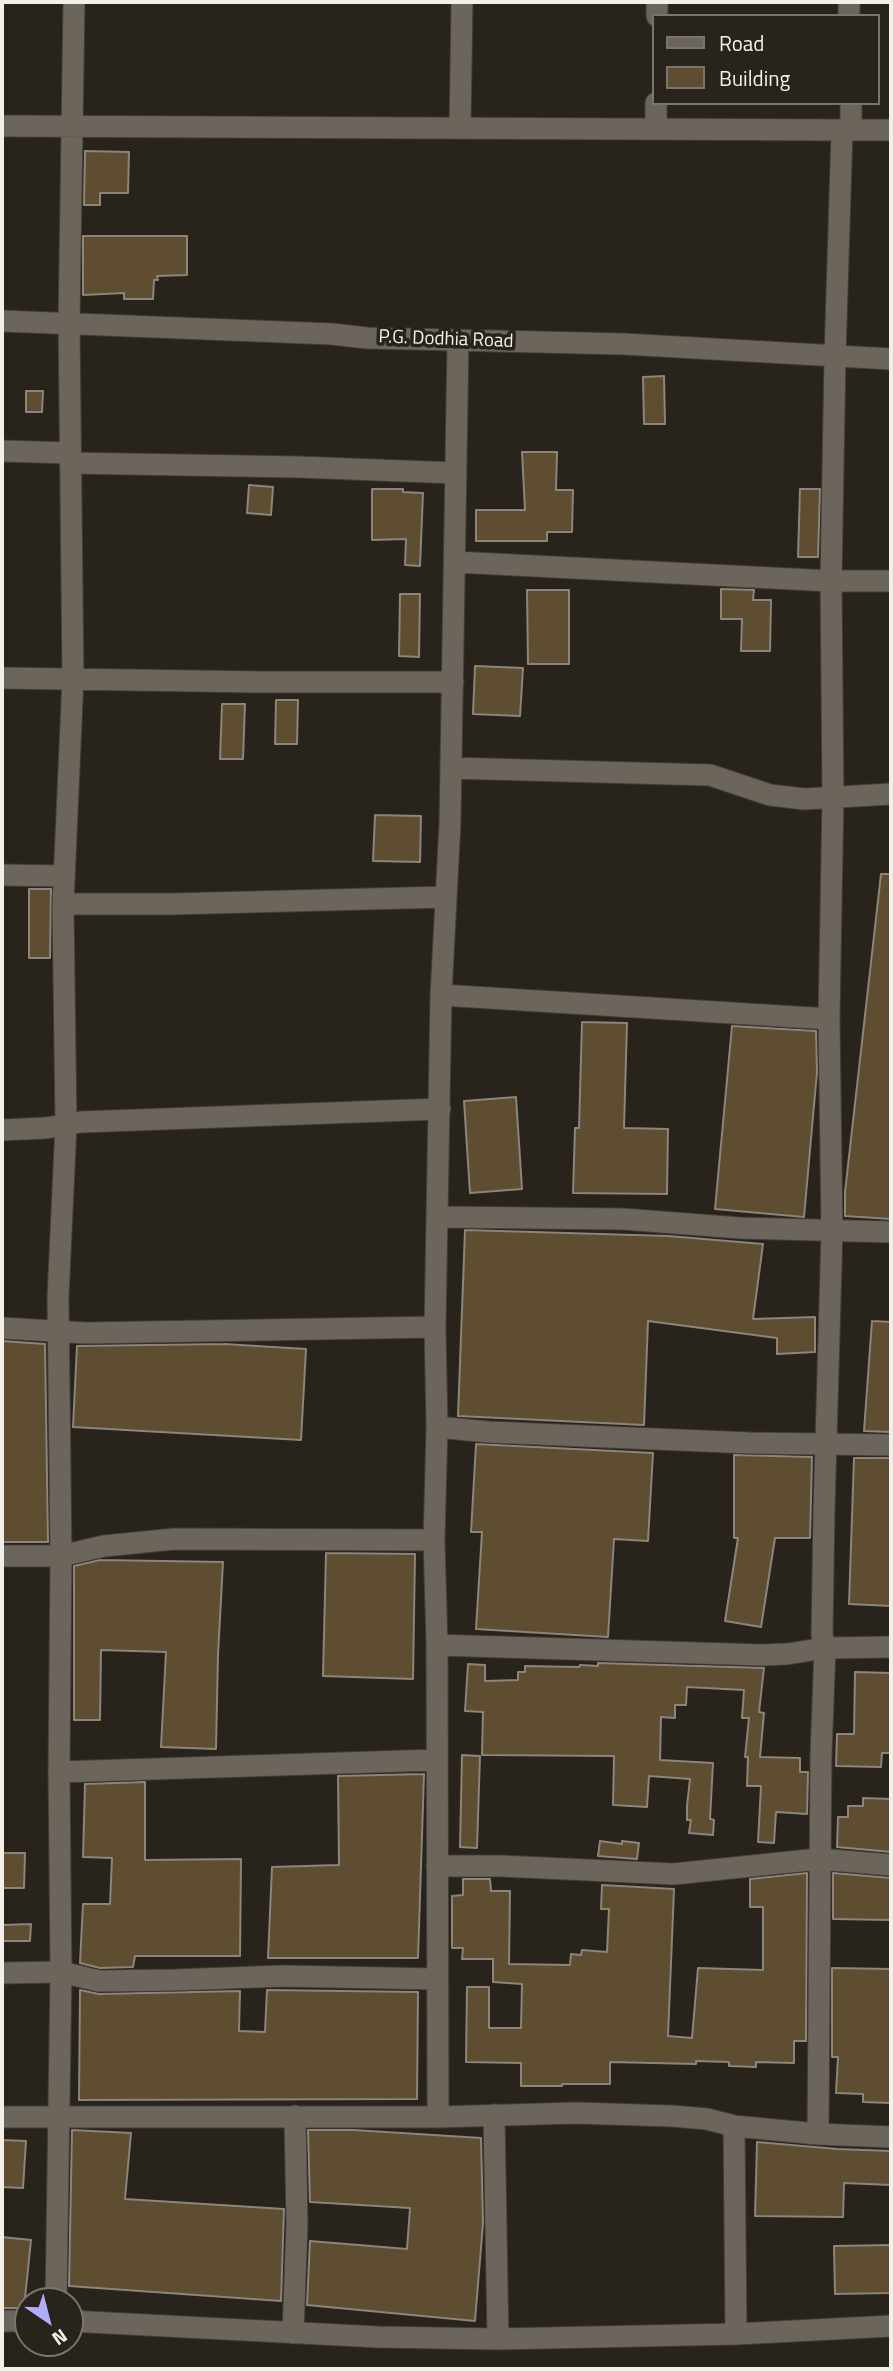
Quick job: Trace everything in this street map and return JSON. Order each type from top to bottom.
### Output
[{"type":"street","points":[[56,2287],[61,1972],[58,1330],[66,1125],[63,904],[73,678],[69,322],[74,2]]},
{"type":"street","points":[[460,128],[461,2]]},
{"type":"street","points":[[656,105],[656,129]]},
{"type":"street","points":[[818,2134],[819,1859],[825,1648],[822,1635],[832,1231],[829,1019],[831,581],[835,356],[847,130],[851,105]]},
{"type":"street","points":[[2,126],[891,130]]},
{"type":"street","name":"P.G. Dodhia Road","points":[[2,321],[458,340],[624,344],[891,359]]},
{"type":"street","points":[[438,2117],[435,1327],[442,995],[451,768],[458,340]]},
{"type":"street","points":[[2,452],[70,458],[456,473]]},
{"type":"street","points":[[455,562],[891,582]]},
{"type":"street","points":[[2,678],[453,682]]},
{"type":"street","points":[[451,768],[710,775],[770,795],[804,799],[891,794]]},
{"type":"street","points":[[2,875],[64,876]]},
{"type":"street","points":[[63,904],[446,897]]},
{"type":"street","points":[[442,995],[829,1019]]},
{"type":"street","points":[[2,1129],[46,1128],[81,1122],[440,1110]]},
{"type":"street","points":[[438,1217],[623,1219],[740,1228],[891,1233]]},
{"type":"street","points":[[2,1328],[86,1333],[435,1327]]},
{"type":"street","points":[[437,1427],[489,1432],[826,1446],[891,1445]]},
{"type":"street","points":[[2,1556],[61,1556],[104,1546],[174,1539],[434,1540]]},
{"type":"street","points":[[437,1645],[762,1655],[825,1648],[891,1647]]},
{"type":"street","points":[[59,1772],[436,1760]]},
{"type":"street","points":[[437,1866],[501,1866],[674,1874],[819,1859],[891,1865]]},
{"type":"street","points":[[2,1973],[61,1972],[99,1981],[282,1976],[437,1979]]},
{"type":"street","points":[[2,2117],[438,2117],[576,2113],[672,2116],[707,2119],[734,2126],[818,2134],[891,2137]]},
{"type":"street","points":[[494,2115],[498,2339]]},
{"type":"street","points":[[293,2333],[297,2224],[295,2116]]},
{"type":"street","points":[[734,2126],[736,2334]]},
{"type":"street","points":[[84,2322],[378,2337],[498,2339],[736,2334],[891,2326]]},
{"type":"building","points":[[85,151],[129,152],[128,193],[100,193],[100,205],[84,205]]},
{"type":"building","points":[[83,236],[187,236],[187,275],[157,276],[158,280],[154,280],[153,299],[124,299],[124,293],[83,295]]},
{"type":"building","points":[[664,376],[665,424],[644,424],[643,377]]},
{"type":"building","points":[[26,391],[43,391],[42,412],[26,412]]},
{"type":"building","points":[[522,452],[557,452],[556,490],[573,490],[572,532],[547,532],[547,541],[476,541],[476,510],[525,510]]},
{"type":"building","points":[[249,485],[273,487],[271,515],[247,513]]},
{"type":"building","points":[[372,489],[403,489],[403,492],[423,493],[420,566],[405,565],[406,539],[372,540]]},
{"type":"building","points":[[800,489],[820,489],[818,557],[798,557]]},
{"type":"building","points":[[721,589],[754,590],[753,600],[771,600],[770,651],[741,651],[742,619],[721,619]]},
{"type":"building","points":[[527,590],[569,590],[569,664],[528,664]]},
{"type":"building","points":[[400,594],[420,594],[419,657],[399,656]]},
{"type":"building","points":[[475,666],[523,668],[520,716],[473,714]]},
{"type":"building","points":[[276,700],[298,700],[297,744],[275,744]]},
{"type":"building","points":[[222,704],[245,704],[243,759],[220,759]]},
{"type":"building","points":[[375,815],[421,816],[420,862],[373,861]]},
{"type":"building","points":[[881,874],[891,874],[891,1219],[845,1216],[845,1192]]},
{"type":"building","points":[[29,889],[51,889],[50,958],[29,958]]},
{"type":"building","points":[[582,1022],[627,1023],[624,1128],[668,1129],[667,1194],[573,1193],[575,1128],[579,1128]]},
{"type":"building","points":[[732,1026],[816,1031],[817,1072],[804,1217],[715,1209]]},
{"type":"building","points":[[516,1097],[522,1189],[470,1193],[464,1101]]},
{"type":"building","points":[[465,1230],[668,1236],[763,1244],[753,1319],[815,1317],[815,1352],[777,1354],[777,1338],[648,1321],[644,1425],[458,1416]]},
{"type":"building","points":[[872,1321],[891,1322],[891,1432],[864,1431]]},
{"type":"building","points":[[2,1341],[45,1344],[48,1542],[2,1542]]},
{"type":"building","points":[[224,1344],[306,1349],[301,1440],[73,1427],[77,1346]]},
{"type":"building","points":[[476,1444],[653,1453],[648,1541],[614,1539],[608,1637],[476,1629],[482,1532],[471,1532]]},
{"type":"building","points":[[734,1455],[812,1457],[810,1538],[775,1538],[761,1627],[725,1621],[738,1538],[734,1538]]},
{"type":"building","points":[[854,1458],[891,1458],[891,1606],[849,1604]]},
{"type":"building","points":[[326,1553],[415,1554],[413,1679],[323,1676]]},
{"type":"building","points":[[100,1560],[223,1562],[216,1749],[161,1747],[166,1652],[101,1650],[100,1720],[74,1720],[74,1566]]},
{"type":"building","points":[[598,1663],[764,1668],[759,1712],[764,1713],[760,1757],[800,1758],[800,1772],[808,1772],[807,1814],[776,1812],[774,1843],[758,1842],[761,1786],[747,1786],[748,1757],[745,1757],[749,1718],[742,1718],[744,1690],[687,1687],[686,1705],[675,1705],[675,1718],[661,1717],[660,1760],[713,1763],[710,1819],[714,1820],[713,1835],[689,1833],[691,1820],[687,1820],[687,1806],[690,1779],[649,1776],[647,1807],[613,1805],[614,1756],[482,1755],[483,1712],[465,1711],[468,1664],[485,1665],[485,1681],[518,1680],[518,1672],[525,1672],[525,1666],[579,1667],[598,1666]]},
{"type":"building","points":[[855,1672],[891,1673],[891,1753],[882,1753],[881,1767],[836,1766],[837,1734],[854,1734]]},
{"type":"building","points":[[462,1755],[480,1756],[477,1848],[460,1847]]},
{"type":"building","points":[[424,1774],[418,1958],[268,1958],[272,1867],[339,1865],[338,1776]]},
{"type":"building","points":[[145,1782],[145,1860],[241,1859],[240,1956],[135,1956],[133,1967],[100,1968],[80,1963],[83,1904],[110,1904],[112,1858],[83,1857],[85,1784]]},
{"type":"building","points":[[863,1798],[891,1799],[891,1852],[837,1847],[838,1817],[848,1817],[848,1806],[863,1806]]},
{"type":"building","points":[[600,1841],[639,1843],[637,1859],[598,1856]]},
{"type":"building","points":[[2,1853],[25,1853],[24,1888],[2,1888]]},
{"type":"building","points":[[807,1873],[806,2041],[794,2041],[794,2063],[756,2062],[756,2067],[729,2066],[729,2062],[610,2062],[610,2084],[521,2086],[521,2063],[466,2062],[467,1987],[489,1987],[489,2028],[521,2028],[522,1984],[493,1982],[493,1959],[462,1959],[463,1948],[452,1948],[452,1896],[463,1895],[463,1879],[490,1879],[491,1891],[510,1891],[509,1964],[570,1965],[571,1954],[581,1955],[582,1950],[607,1952],[609,1909],[601,1909],[602,1885],[674,1889],[668,2036],[692,2038],[698,1968],[763,1970],[763,1907],[750,1907],[750,1879]]},
{"type":"building","points":[[833,1873],[891,1878],[891,1920],[833,1919]]},
{"type":"building","points":[[31,1924],[30,1941],[2,1941],[2,1925]]},
{"type":"building","points":[[832,1968],[891,1969],[891,2103],[863,2102],[863,2094],[836,2093],[838,2057],[832,2057]]},
{"type":"building","points":[[80,1990],[99,1994],[240,1991],[239,2031],[265,2032],[267,1990],[418,1992],[417,2099],[79,2100]]},
{"type":"building","points":[[72,2130],[131,2133],[125,2199],[284,2209],[281,2301],[69,2286]]},
{"type":"building","points":[[308,2130],[354,2130],[481,2138],[483,2223],[475,2321],[307,2305],[310,2241],[407,2249],[410,2208],[310,2202]]},
{"type":"building","points":[[2,2140],[26,2141],[23,2188],[2,2187]]},
{"type":"building","points":[[757,2142],[891,2151],[891,2185],[844,2183],[843,2217],[755,2216]]},
{"type":"building","points":[[2,2237],[31,2240],[26,2287],[14,2287],[14,2308],[2,2308]]},
{"type":"building","points":[[891,2245],[891,2293],[835,2294],[834,2246]]}]
